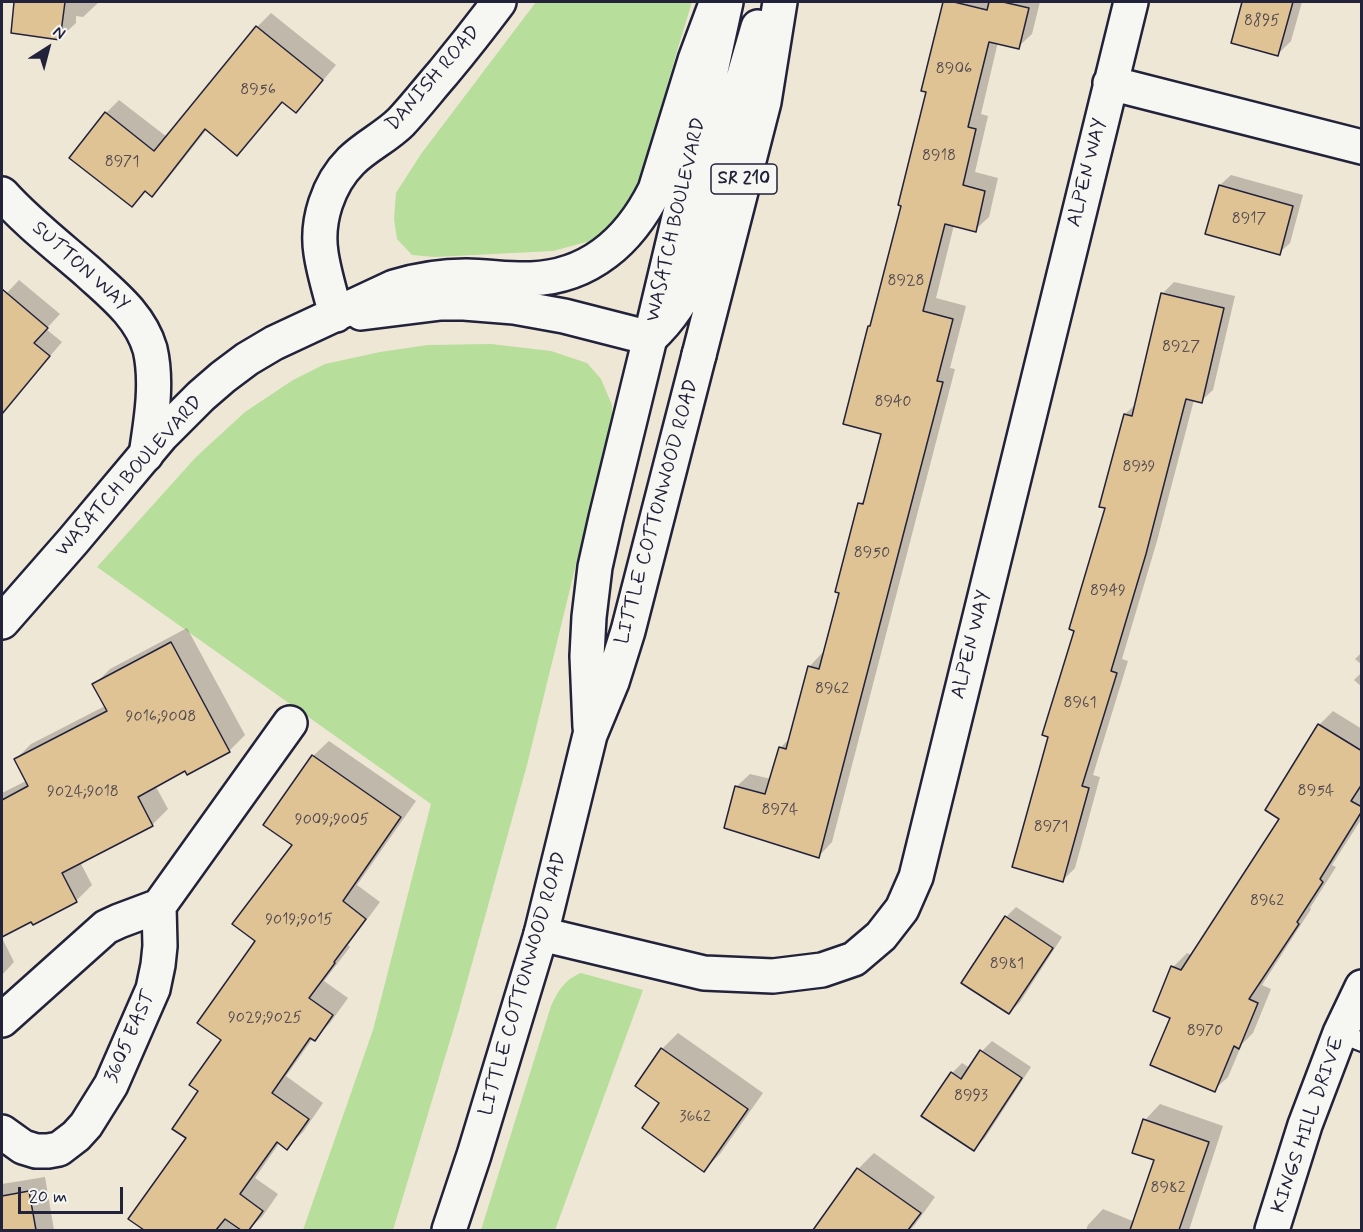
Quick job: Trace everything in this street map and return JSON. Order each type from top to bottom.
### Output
[{"type":"main road","name":"DANISH ROAD","points":[[336,315],[321,254],[319,235],[322,216],[339,176],[349,162],[400,123],[499,2]]},
{"type":"main road","name":"WASATCH BOULEVARD","points":[[2,622],[181,416],[223,377],[247,359],[274,343],[394,287],[410,282],[466,276],[510,279],[555,277],[577,270],[598,259],[617,244],[646,209],[655,190],[695,60],[717,2]]},
{"type":"main road","name":"WASATCH BOULEVARD","points":[[336,315],[441,303],[497,305],[564,316],[650,338],[726,2]]},
{"type":"main road","points":[[650,338],[669,319],[688,289],[738,96],[766,2]]},
{"type":"main road","name":"LITTLE COTTONWOOD ROAD","points":[[449,1230],[474,1155],[540,934],[590,735],[612,682],[628,631],[764,102],[780,2]]},
{"type":"main road","name":"ALPEN WAY","points":[[540,934],[704,973],[773,976],[822,970],[854,959],[881,936],[902,909],[916,877],[1131,2]]},
{"type":"main road","points":[[1110,83],[1362,147]]},
{"type":"main road","name":"SUTTON WAY","points":[[2,194],[119,300],[138,323],[150,350],[153,389],[152,417],[146,455]]},
{"type":"main road","name":"LITTLE COTTONWOOD ROAD","points":[[590,735],[586,656],[595,567],[650,338]]},
{"type":"main road","points":[[2,1020],[106,927],[159,906],[290,723]]},
{"type":"main road","name":"3605 EAST","points":[[2,1132],[23,1147],[48,1152],[59,1149],[76,1136],[95,1113],[111,1085],[153,989],[160,946],[159,906]]},
{"type":"main road","name":"KINGS HILL DRIVE","points":[[1272,1230],[1305,1125],[1351,1037],[1362,987]]},
{"type":"green space","points":[[536,2],[692,2],[642,175],[630,200],[608,229],[590,241],[553,251],[434,257],[412,255],[397,239],[394,219],[396,193],[421,154]]},
{"type":"green space","points":[[491,344],[551,351],[587,363],[601,379],[612,405],[612,417],[527,765],[458,1014],[393,1230],[303,1230],[373,1030],[431,804],[97,567],[196,457],[245,412],[293,380],[325,364],[380,352],[428,345]]},
{"type":"green space","points":[[581,973],[643,990],[555,1230],[481,1230],[551,1006],[563,986]]},
{"type":"building","points":[[14,2],[65,2],[60,40],[11,33]]},
{"type":"building","points":[[943,2],[954,2],[987,10],[989,2],[1003,2],[1029,8],[1019,49],[989,42],[968,127],[976,129],[963,185],[985,191],[976,232],[945,224],[923,311],[953,319],[937,381],[943,382],[819,858],[724,828],[735,786],[765,794],[779,747],[786,749],[808,666],[819,669],[839,593],[835,592],[858,503],[863,504],[881,434],[843,424],[901,206],[898,205],[926,92],[921,91]]},
{"type":"building","points":[[1242,2],[1293,2],[1278,56],[1231,43]]},
{"type":"building","points":[[256,26],[323,80],[296,113],[282,102],[237,156],[205,129],[152,197],[145,191],[132,207],[69,158],[105,112],[154,151]]},
{"type":"building","points":[[1219,185],[1293,206],[1280,255],[1205,234]]},
{"type":"building","points":[[2,289],[48,328],[34,343],[50,356],[2,414]]},
{"type":"building","points":[[1161,293],[1224,308],[1202,403],[1186,399],[1146,554],[1111,671],[1117,673],[1082,786],[1089,788],[1063,882],[1012,867],[1048,737],[1042,735],[1074,631],[1069,629],[1105,508],[1099,507],[1124,414],[1132,416]]},
{"type":"building","points":[[171,642],[230,752],[187,775],[185,771],[138,797],[153,826],[62,873],[77,902],[33,925],[31,922],[2,937],[2,800],[28,786],[14,759],[107,711],[92,684]]},
{"type":"building","points":[[1318,724],[1362,751],[1362,784],[1351,801],[1362,807],[1362,811],[1320,879],[1323,882],[1297,922],[1299,924],[1249,999],[1258,1003],[1239,1049],[1234,1046],[1215,1092],[1150,1065],[1170,1018],[1153,1011],[1171,966],[1181,970],[1279,819],[1265,810]]},
{"type":"building","points":[[312,755],[401,817],[343,901],[366,919],[309,998],[333,1015],[315,1041],[310,1038],[272,1093],[309,1119],[287,1150],[277,1142],[240,1194],[263,1211],[249,1230],[241,1230],[225,1219],[216,1230],[144,1230],[128,1219],[186,1138],[172,1129],[198,1091],[189,1085],[221,1040],[197,1023],[255,941],[232,924],[292,845],[263,825]]},
{"type":"building","points":[[1005,916],[1053,948],[1009,1014],[961,983]]},
{"type":"building","points":[[661,1048],[748,1109],[704,1172],[642,1128],[659,1103],[635,1086]]},
{"type":"building","points":[[980,1050],[1022,1078],[974,1151],[921,1116],[951,1072],[961,1079]]},
{"type":"building","points":[[1143,1119],[1209,1142],[1179,1230],[1130,1230],[1154,1160],[1132,1153]]},
{"type":"building","points":[[857,1168],[921,1213],[908,1230],[813,1230]]},
{"type":"building","points":[[29,1191],[36,1230],[2,1230],[2,1196]]}]
